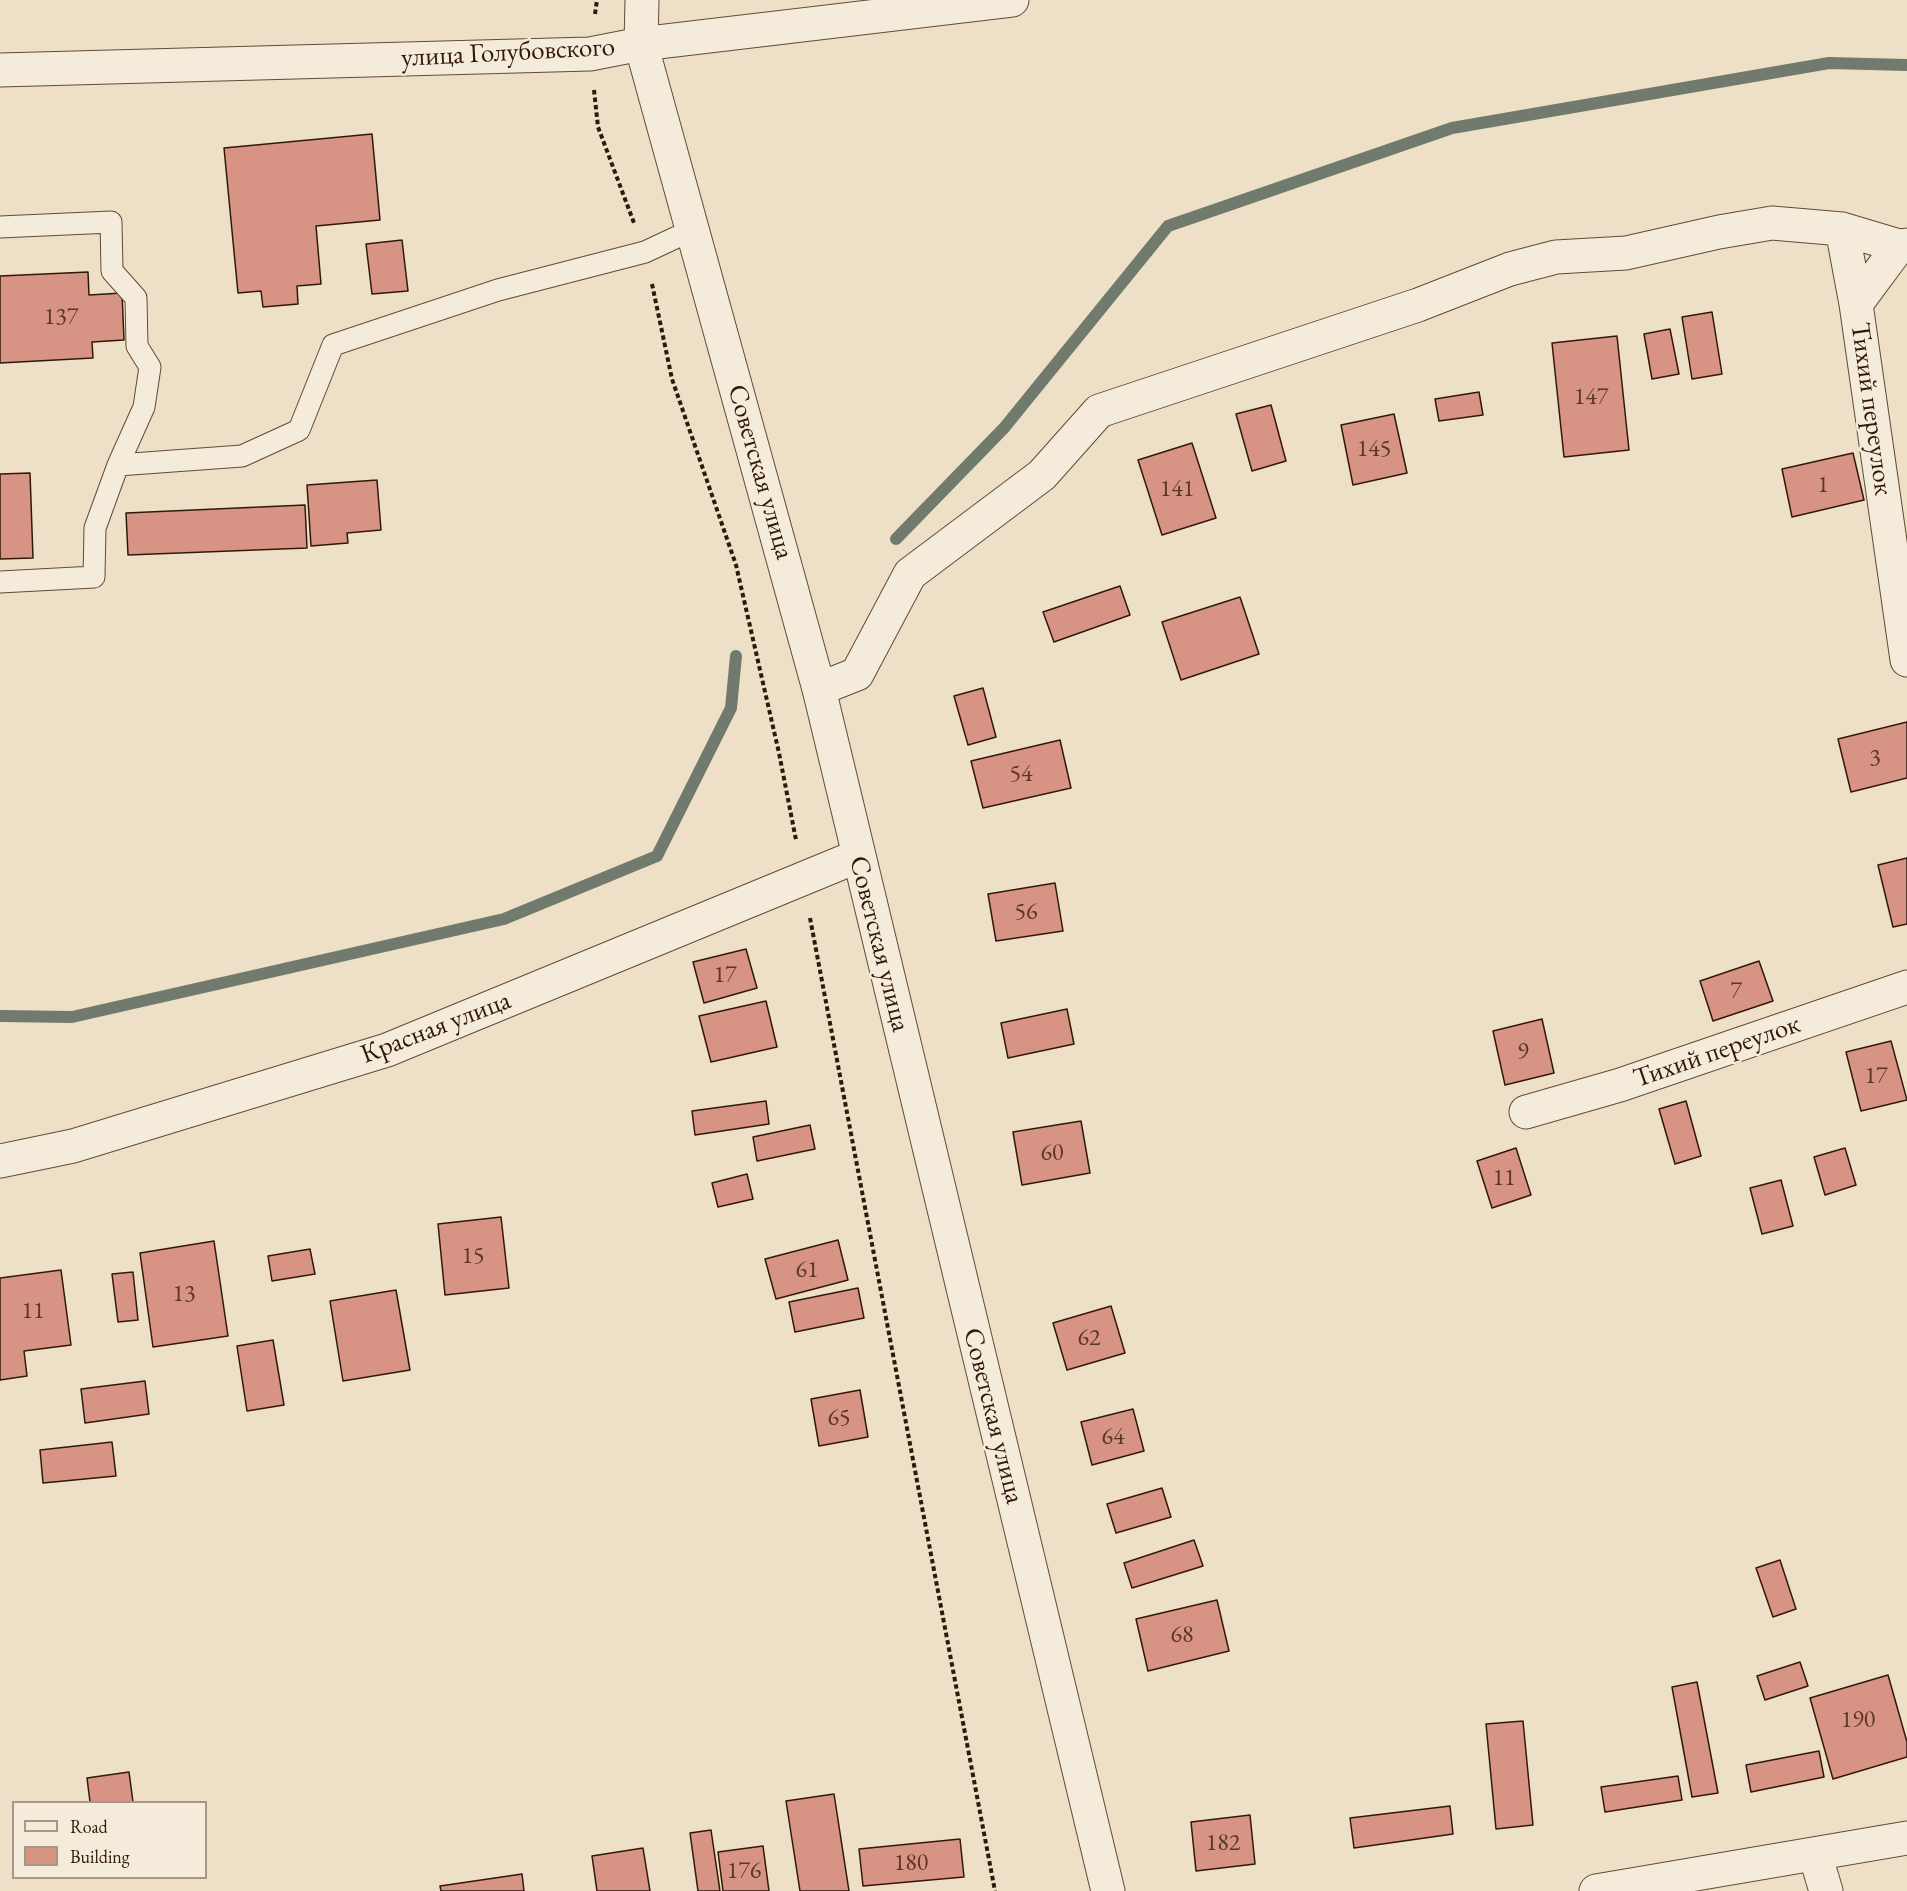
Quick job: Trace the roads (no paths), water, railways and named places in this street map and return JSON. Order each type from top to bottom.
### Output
[{"type":"street","name":"Советская улица","points":[[642,0],[641,44],[819,689],[1108,1891]]},
{"type":"street","name":"улица Голубовского","points":[[0,70],[590,54],[641,44],[1012,0]]},
{"type":"street","points":[[819,689],[857,674],[910,574],[1042,475],[1099,411],[1418,305],[1510,269],[1556,257],[1626,253],[1719,232],[1772,223],[1842,229],[1903,245],[1856,304]]},
{"type":"street","name":"Тихий переулок","points":[[1842,229],[1856,304],[1907,660]]},
{"type":"street","name":"Красная улица","points":[[0,1161],[73,1146],[387,1050],[858,856]]},
{"type":"street","name":"Тихий переулок","points":[[1526,1112],[1620,1085],[1907,987]]},
{"type":"street","points":[[1596,1891],[1907,1838]]},
{"type":"street","points":[[1815,1854],[1826,1891]]},
{"type":"lane","points":[[0,227],[111,222],[112,271],[136,298],[137,346],[150,367],[144,407],[118,465],[95,528],[94,578],[0,582]]},
{"type":"lane","points":[[118,465],[242,456],[299,430],[333,345],[498,290],[645,252],[692,230]]},
{"type":"waterway","points":[[896,539],[1004,428],[1168,226],[1452,128],[1829,63],[1907,65]]},
{"type":"waterway","points":[[0,1016],[72,1017],[504,919],[657,856],[731,708],[736,656]]}]
